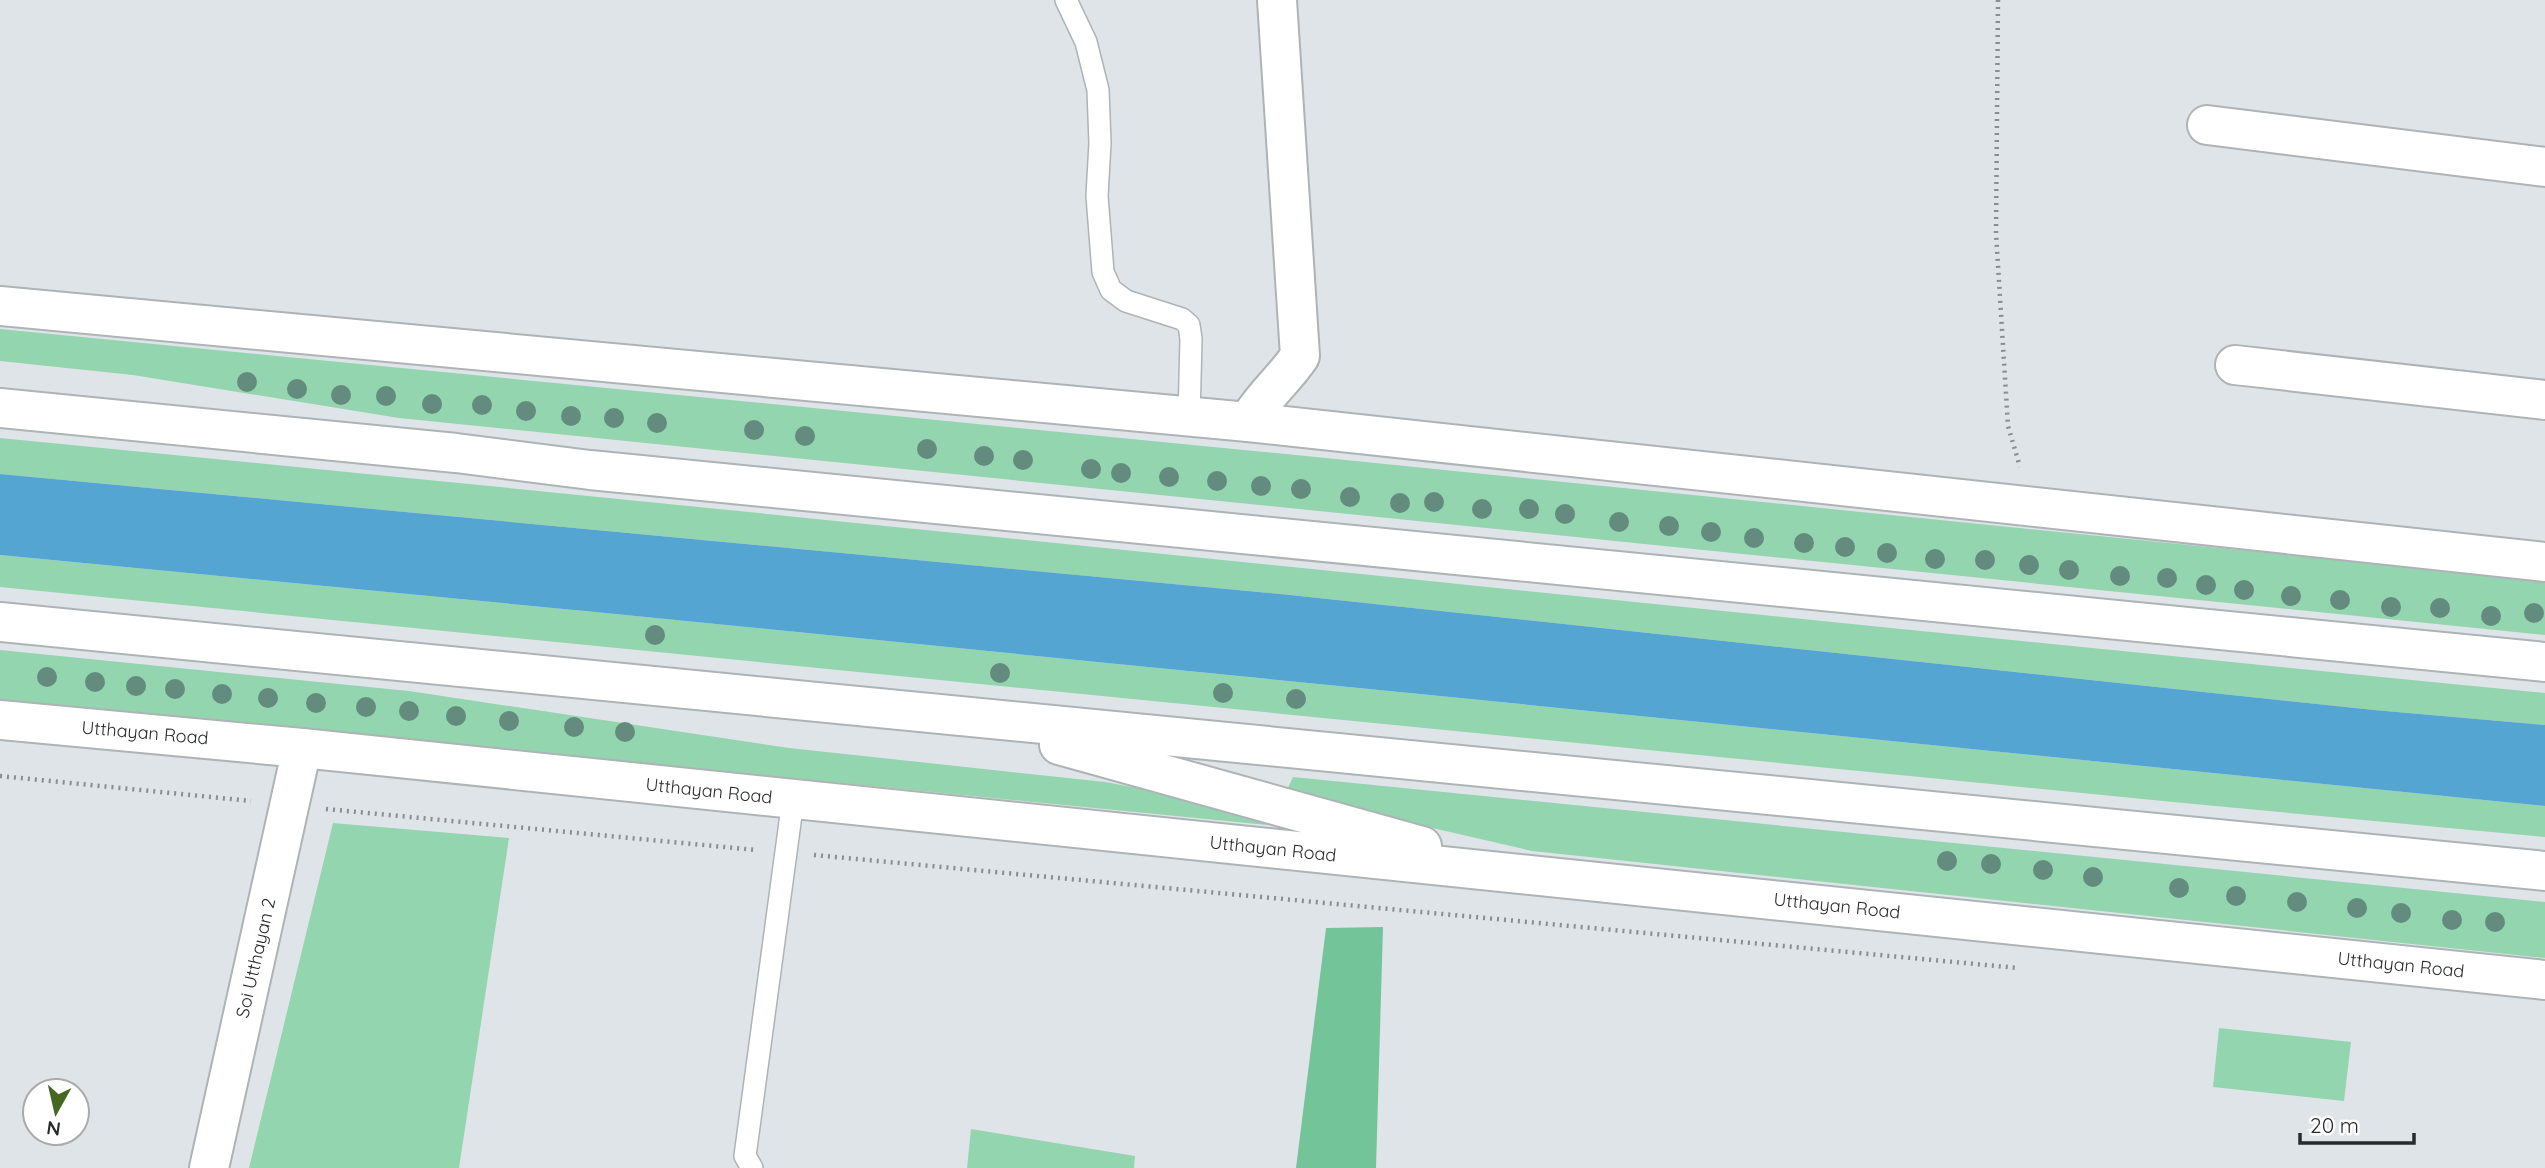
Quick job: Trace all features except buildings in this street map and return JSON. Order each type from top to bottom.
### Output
[{"type":"street","points":[[1248,422],[1258,404],[1300,356],[1277,0]]},
{"type":"street","points":[[2207,125],[2545,167]]},
{"type":"street","points":[[0,306],[1248,422],[2545,562]]},
{"type":"street","points":[[2235,365],[2545,400]]},
{"type":"street","points":[[0,408],[456,453],[590,470],[2545,662]]},
{"type":"street","points":[[0,622],[2545,871]]},
{"type":"street","points":[[957,717],[1525,874]]},
{"type":"street","name":"Utthayan Road","points":[[0,720],[302,748],[2545,980]]},
{"type":"street","name":"Soi Utthayan 2","points":[[209,1168],[302,748]]},
{"type":"lane","points":[[1066,0],[1086,42],[1098,90],[1100,143],[1097,196],[1103,272],[1111,290],[1126,300],[1182,319],[1189,325],[1189,417]]},
{"type":"lane","points":[[752,1168],[745,1156],[793,800]]},
{"type":"path","points":[[1998,0],[1996,233],[2008,426],[2032,508]]},
{"type":"path","points":[[0,776],[2027,969]]},
{"type":"green space","points":[[0,329],[1296,455],[2545,581],[2545,635],[399,418],[133,375],[0,361]]},
{"type":"green space","points":[[0,438],[2545,693],[2545,725],[2374,710],[1290,595],[0,474]]},
{"type":"green space","points":[[0,555],[2545,806],[2545,837],[0,587]]},
{"type":"green space","points":[[0,650],[409,691],[789,748],[1105,782],[1279,814],[1277,826],[0,700]]},
{"type":"green space","points":[[1293,777],[2545,902],[2545,958],[1532,851],[1285,794]]},
{"type":"green space","points":[[333,823],[509,838],[459,1168],[249,1168]]},
{"type":"green space","points":[[1383,927],[1376,1168],[1296,1168],[1326,928]]},
{"type":"green space","points":[[2219,1028],[2351,1042],[2344,1101],[2213,1087]]},
{"type":"green space","points":[[971,1129],[1135,1156],[1134,1168],[967,1168]]},
{"type":"water","points":[[0,474],[1290,595],[2374,710],[2545,725],[2545,806],[0,555]]}]
